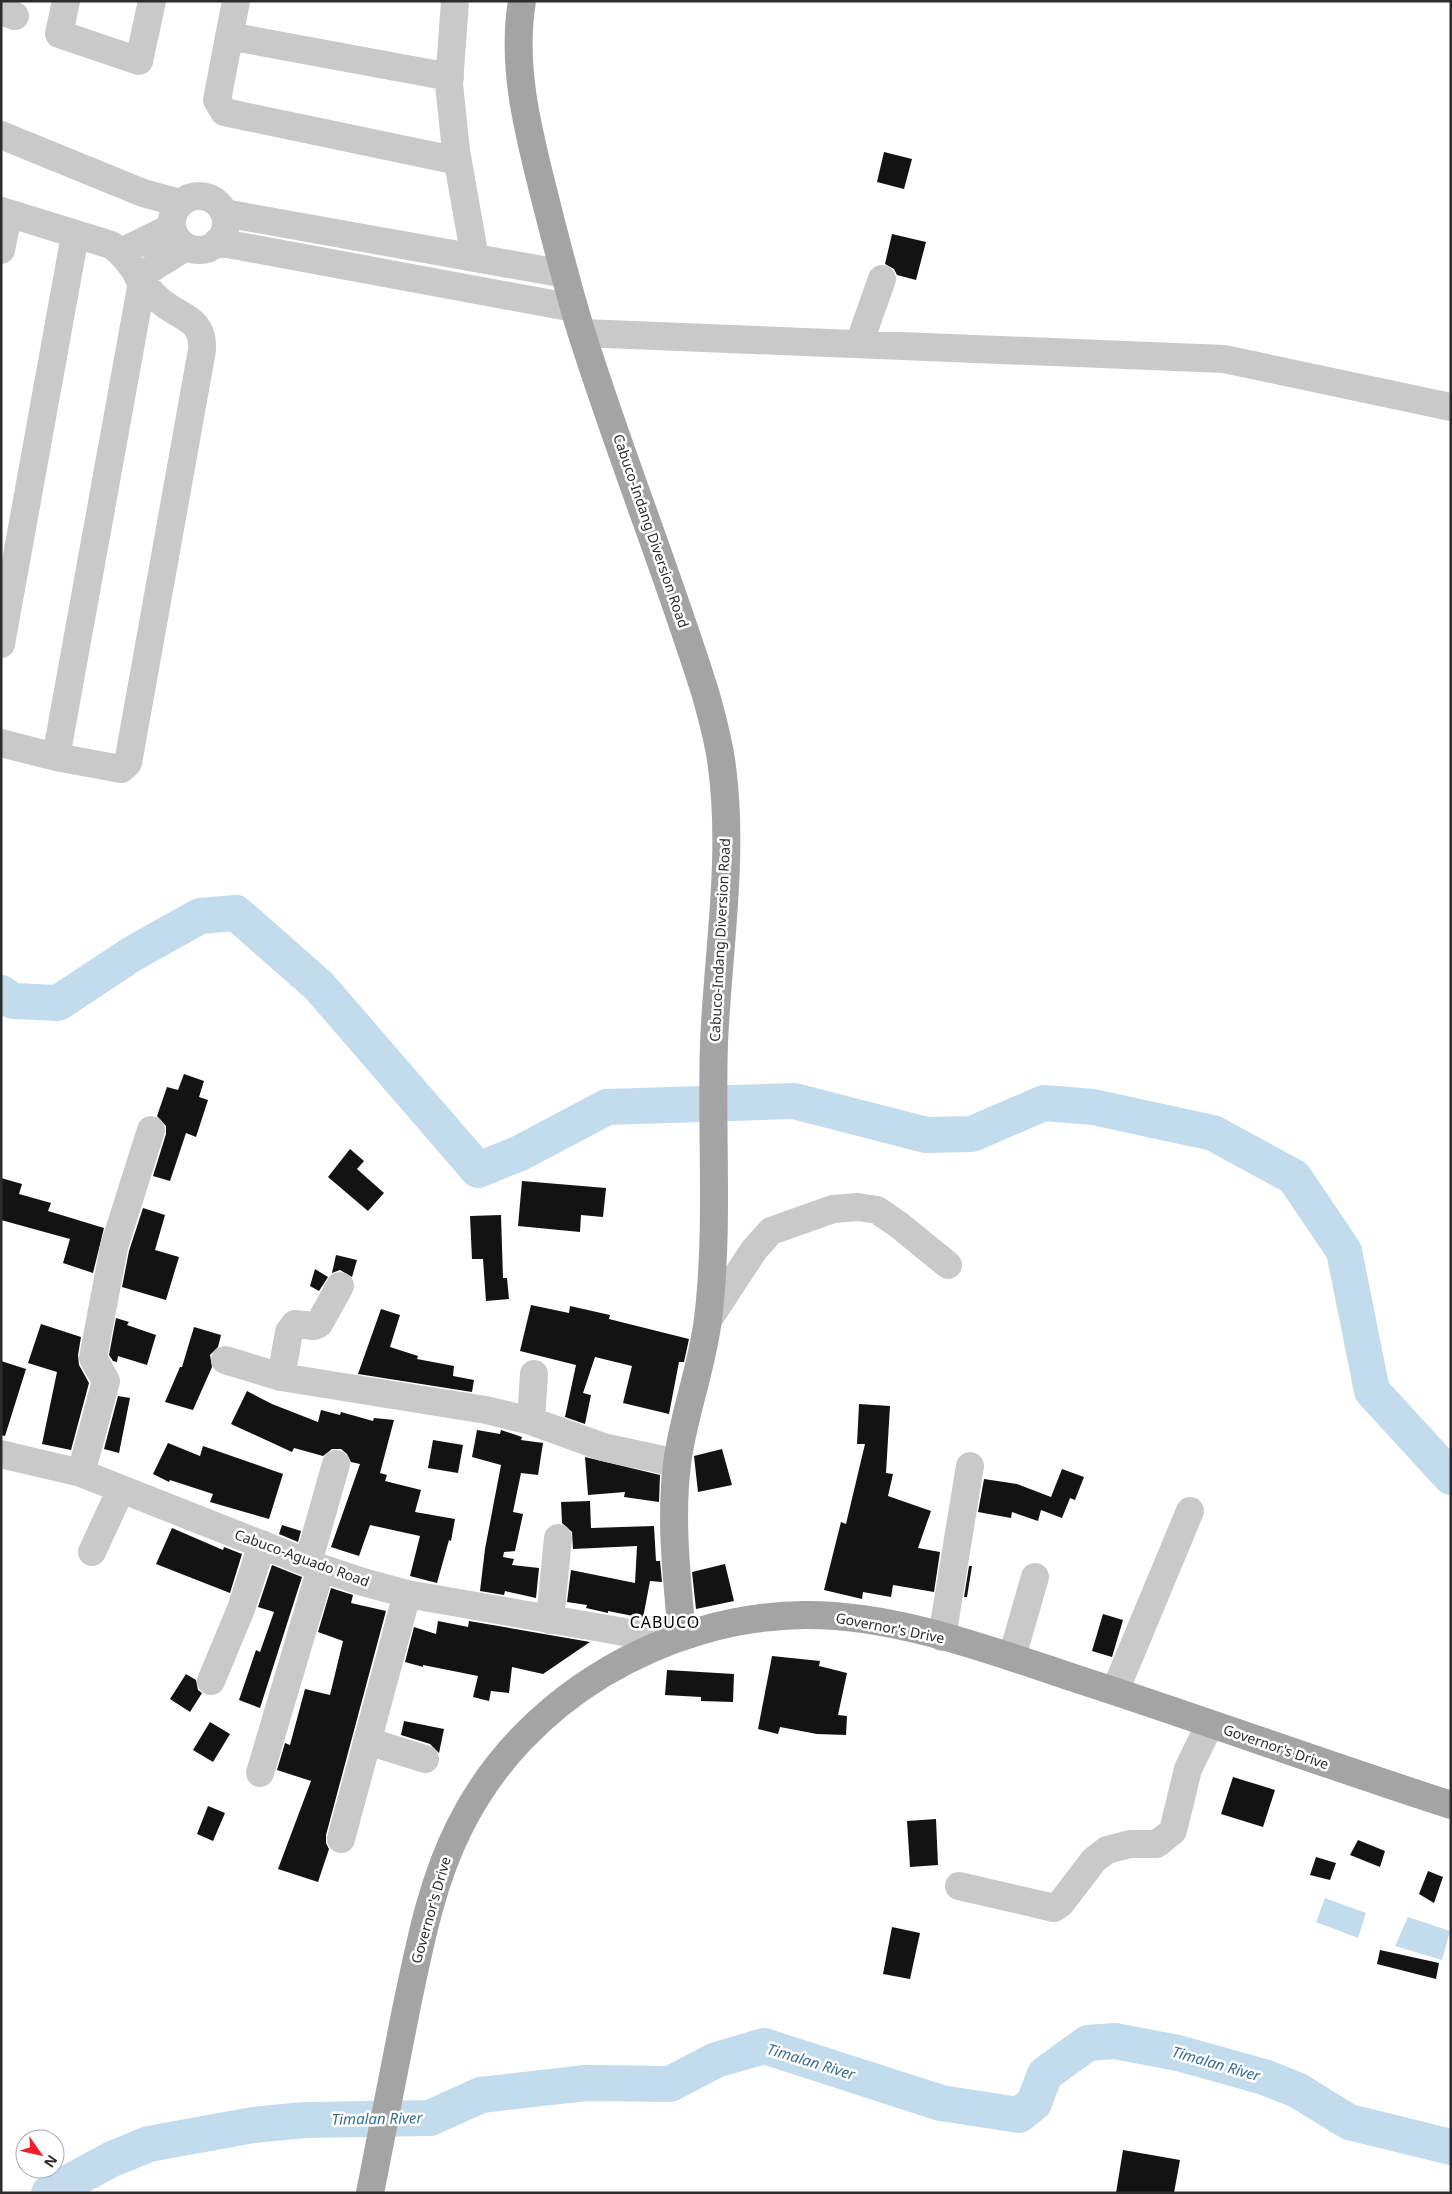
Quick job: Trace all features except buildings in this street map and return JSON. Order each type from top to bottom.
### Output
[{"type":"main road","name":"Cabuco-Indang Diversion Road","points":[[522,1],[518,46],[523,99],[536,162],[578,321],[696,662],[718,744],[725,793],[726,870],[714,1043],[713,1241],[708,1320],[677,1463],[674,1524],[676,1638]]},
{"type":"main road","name":"Governor's Drive","points":[[370,2193],[417,1958],[430,1906],[449,1850],[472,1802],[501,1761],[563,1702],[612,1668],[651,1647],[676,1638],[750,1620],[806,1615],[854,1619],[942,1637],[1115,1691],[1451,1806]]},
{"type":"street","points":[[66,1],[59,34],[139,61],[152,1]]},
{"type":"street","points":[[236,1],[217,100],[224,112],[458,162]]},
{"type":"street","points":[[455,1],[450,77],[458,162],[475,258]]},
{"type":"street","points":[[229,36],[450,77]]},
{"type":"street","points":[[1,135],[142,193],[177,224],[202,250],[217,242],[225,229],[224,214],[220,206],[205,197],[196,196],[177,224],[140,279],[56,757]]},
{"type":"street","points":[[1,250],[5,213],[111,246],[122,252],[140,279],[161,302],[193,323],[202,334],[202,350],[128,763],[121,768],[56,757],[1,743]]},
{"type":"street","points":[[224,214],[565,274]]},
{"type":"street","points":[[122,252],[177,224]]},
{"type":"street","points":[[1,644],[75,235]]},
{"type":"street","points":[[217,242],[578,321],[858,344],[1224,359],[1451,407]]},
{"type":"street","points":[[858,344],[882,279]]},
{"type":"street","points":[[81,1473],[106,1381],[93,1358],[114,1247],[151,1130]]},
{"type":"street","points":[[708,1320],[754,1250],[771,1231],[833,1209],[858,1207],[877,1210],[899,1225],[948,1266]]},
{"type":"street","points":[[281,1377],[289,1332],[295,1324],[314,1326],[319,1324],[340,1286]]},
{"type":"street","points":[[225,1360],[281,1377],[486,1410],[531,1421],[604,1447],[677,1463]]},
{"type":"street","points":[[531,1421],[534,1374]]},
{"type":"street","name":"Cabuco-Aguado Road","points":[[1,1454],[81,1473],[315,1565],[408,1594],[550,1620],[676,1638]]},
{"type":"street","points":[[260,1773],[315,1565],[336,1464]]},
{"type":"street","points":[[942,1637],[970,1466]]},
{"type":"street","points":[[92,1552],[122,1489]]},
{"type":"street","points":[[1115,1691],[1190,1511]]},
{"type":"street","points":[[550,1620],[558,1538]]},
{"type":"street","points":[[211,1681],[241,1609],[262,1544]]},
{"type":"street","points":[[1012,1658],[1035,1577]]},
{"type":"street","points":[[341,1839],[408,1594]]},
{"type":"street","points":[[959,1886],[1054,1908],[1061,1903],[1094,1860],[1107,1850],[1130,1844],[1157,1844],[1173,1831],[1188,1769],[1210,1724]]},
{"type":"street","points":[[367,1741],[425,1759]]},
{"type":"water","points":[[1325,1898],[1366,1913],[1358,1938],[1316,1922]]},
{"type":"water","points":[[1408,1917],[1450,1931],[1442,1960],[1395,1946]]},
{"type":"waterway","points":[[1,993],[13,1001],[58,1003],[132,954],[200,916],[236,913],[319,986],[478,1170],[520,1153],[607,1107],[794,1101],[926,1135],[972,1134],[1044,1103],[1093,1107],[1213,1133],[1294,1177],[1344,1251],[1372,1391],[1451,1477]]},
{"type":"waterway","name":"Timalan River","points":[[49,2193],[112,2159],[149,2144],[253,2125],[305,2120],[430,2118],[481,2095],[586,2083],[670,2084],[716,2060],[764,2046],[941,2103],[1019,2115],[1034,2103],[1045,2074],[1088,2043],[1115,2041],[1178,2053],[1264,2077],[1297,2090],[1349,2122],[1451,2147]]},
{"type":"district","name":"CABUCO","points":[[665,1622]]}]
